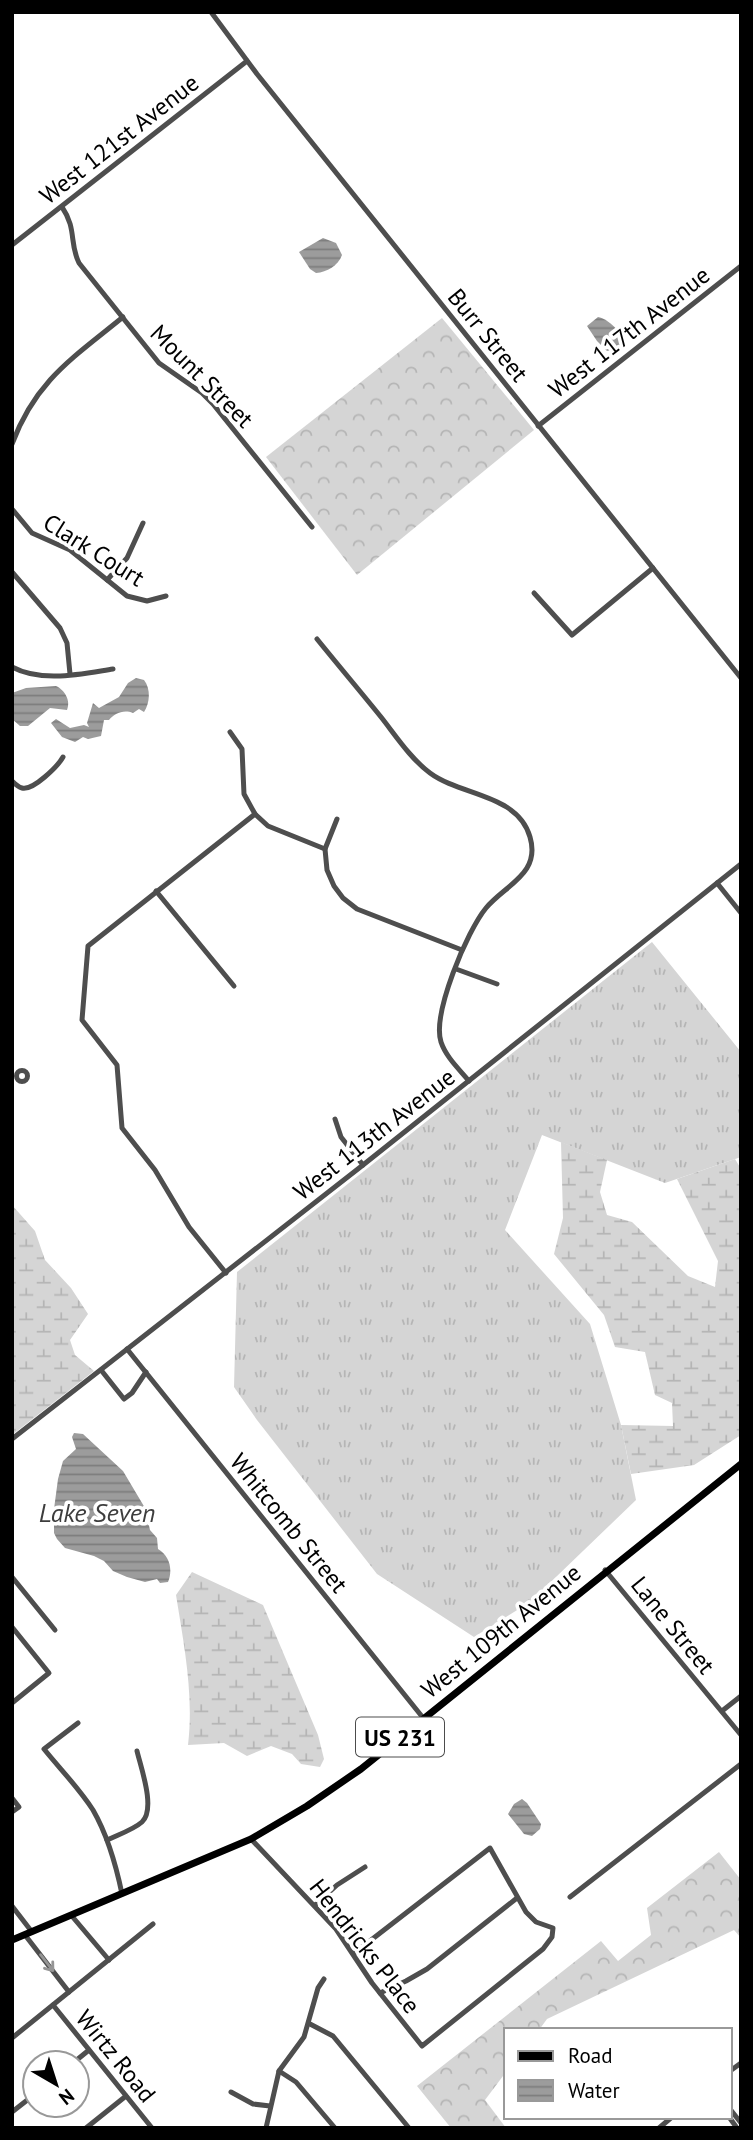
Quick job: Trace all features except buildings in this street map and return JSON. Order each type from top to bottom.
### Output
[{"type":"main road","name":"West 109th Avenue","points":[[12,1940],[251,1839],[334,1788],[741,1464]]},
{"type":"street","name":"Burr Street","points":[[211,12],[247,61],[741,678]]},
{"type":"street","name":"West 121st Avenue","points":[[12,245],[247,61]]},
{"type":"street","name":"Mount Street","points":[[62,207],[73,227],[75,256],[79,263],[159,363],[202,393],[213,404],[312,527]]},
{"type":"street","name":"West 117th Avenue","points":[[538,426],[741,266]]},
{"type":"street","points":[[12,444],[32,401],[45,384],[123,317]]},
{"type":"street","name":"Clark Court","points":[[12,509],[32,533],[70,550],[127,596],[147,601],[166,596]]},
{"type":"street","points":[[107,580],[127,558],[144,523]]},
{"type":"street","points":[[534,593],[572,635],[653,568]]},
{"type":"street","points":[[12,572],[60,628],[66,643],[70,674]]},
{"type":"street","points":[[317,639],[415,759],[444,781],[515,811],[530,837],[530,862],[517,881],[487,906],[478,919],[462,950],[442,1003],[439,1022],[441,1042],[451,1060],[469,1081]]},
{"type":"street","points":[[12,667],[31,675],[113,669]]},
{"type":"street","points":[[230,732],[242,749],[244,794],[255,814],[268,826],[325,849]]},
{"type":"street","points":[[12,781],[22,788],[29,788],[58,766],[63,757]]},
{"type":"street","points":[[226,1273],[190,1227],[155,1170],[122,1128],[117,1065],[82,1020],[88,946],[255,814]]},
{"type":"street","points":[[337,819],[325,849],[327,870],[343,898],[357,909],[462,950]]},
{"type":"street","name":"West 113th Avenue","points":[[12,1439],[363,1165],[741,864]]},
{"type":"street","points":[[717,883],[741,913]]},
{"type":"street","points":[[156,891],[234,986]]},
{"type":"street","points":[[456,969],[497,984]]},
{"type":"street","points":[[335,1119],[341,1137],[363,1165]]},
{"type":"street","name":"Whitcomb Street","points":[[127,1349],[424,1719]]},
{"type":"street","points":[[101,1370],[124,1399],[132,1394],[146,1372]]},
{"type":"street","name":"Lane Street","points":[[605,1570],[741,1735]]},
{"type":"street","points":[[12,1577],[55,1630]]},
{"type":"street","points":[[12,1627],[49,1673],[12,1703]]},
{"type":"street","points":[[722,1712],[741,1696]]},
{"type":"street","points":[[78,1723],[44,1749],[92,1808],[114,1858],[122,1894]]},
{"type":"street","points":[[107,1840],[140,1824],[147,1814],[149,1804],[137,1751]]},
{"type":"street","points":[[570,1897],[741,1764]]},
{"type":"street","points":[[12,1798],[19,1807],[12,1812]]},
{"type":"street","name":"Hendricks Place","points":[[251,1839],[336,1929],[380,1993],[422,2046],[543,1950],[552,1937],[553,1928],[536,1922],[526,1913],[517,1898]]},
{"type":"street","points":[[353,1954],[490,1848],[517,1898],[427,1969],[380,1993]]},
{"type":"street","points":[[315,1905],[337,1885],[365,1867]]},
{"type":"street","points":[[12,1906],[69,1992]]},
{"type":"street","points":[[71,1915],[109,1960]]},
{"type":"street","points":[[12,2038],[153,1924]]},
{"type":"street","points":[[266,2128],[279,2071],[304,2037],[310,2024],[318,1988],[324,1979]]},
{"type":"street","name":"Wirtz Road","points":[[53,2006],[88,2049]]},
{"type":"street","points":[[310,2024],[334,2036],[409,2128]]},
{"type":"street","name":"Wirtz Road","points":[[91,2052],[152,2128]]},
{"type":"street","points":[[279,2071],[296,2082],[335,2128]]},
{"type":"street","points":[[231,2092],[253,2104],[270,2106]]},
{"type":"street","points":[[86,2128],[126,2096]]},
{"type":"green space","points":[[442,318],[534,430],[357,575],[266,457]]},
{"type":"green space","points":[[652,942],[741,1052],[741,1157],[665,1183],[542,1135],[505,1230],[590,1324],[621,1425],[636,1500],[530,1602],[474,1637],[377,1574],[234,1387],[237,1272]]},
{"type":"green space","points":[[561,1142],[607,1160],[600,1192],[607,1215],[632,1222],[688,1276],[715,1287],[718,1261],[677,1179],[735,1159],[741,1169],[741,1435],[694,1465],[631,1474],[621,1425],[673,1426],[672,1403],[655,1395],[645,1352],[615,1347],[604,1315],[554,1254],[563,1218]]},
{"type":"green space","points":[[12,1205],[35,1231],[45,1260],[71,1288],[88,1314],[70,1340],[75,1355],[94,1371],[12,1435]]},
{"type":"green space","points":[[192,1572],[263,1605],[318,1735],[324,1759],[320,1767],[301,1764],[292,1754],[271,1746],[247,1756],[224,1743],[188,1745],[189,1689],[176,1595]]},
{"type":"green space","points":[[719,1852],[741,1880],[741,1938],[734,1930],[547,2019],[540,2028],[504,2028],[504,2075],[485,2100],[506,2128],[451,2128],[417,2086],[601,1941],[618,1961],[651,1935],[647,1908]]},
{"type":"water","points":[[323,238],[336,243],[342,255],[332,268],[316,273],[310,269],[299,252]]},
{"type":"water","points":[[598,317],[611,323],[618,331],[625,343],[622,348],[607,351],[597,341],[587,326]]},
{"type":"water","points":[[136,678],[144,680],[149,692],[144,712],[139,709],[133,713],[122,712],[104,720],[101,736],[88,739],[83,737],[75,742],[62,737],[51,723],[56,719],[70,728],[84,725],[89,727],[87,723],[93,703],[99,708],[119,697],[128,683]]},
{"type":"water","points":[[56,686],[66,696],[67,710],[50,708],[28,726],[20,726],[12,719],[12,693],[26,688]]},
{"type":"water","name":"Lake Seven","points":[[74,1433],[83,1434],[123,1471],[145,1508],[150,1530],[157,1538],[158,1549],[168,1559],[168,1582],[160,1583],[157,1579],[145,1582],[127,1577],[113,1571],[104,1561],[94,1556],[65,1548],[57,1539],[54,1533],[54,1509],[58,1479],[63,1461],[76,1449],[72,1437]]},
{"type":"water","points":[[522,1799],[541,1824],[540,1829],[532,1836],[524,1834],[508,1814],[514,1804]]}]
